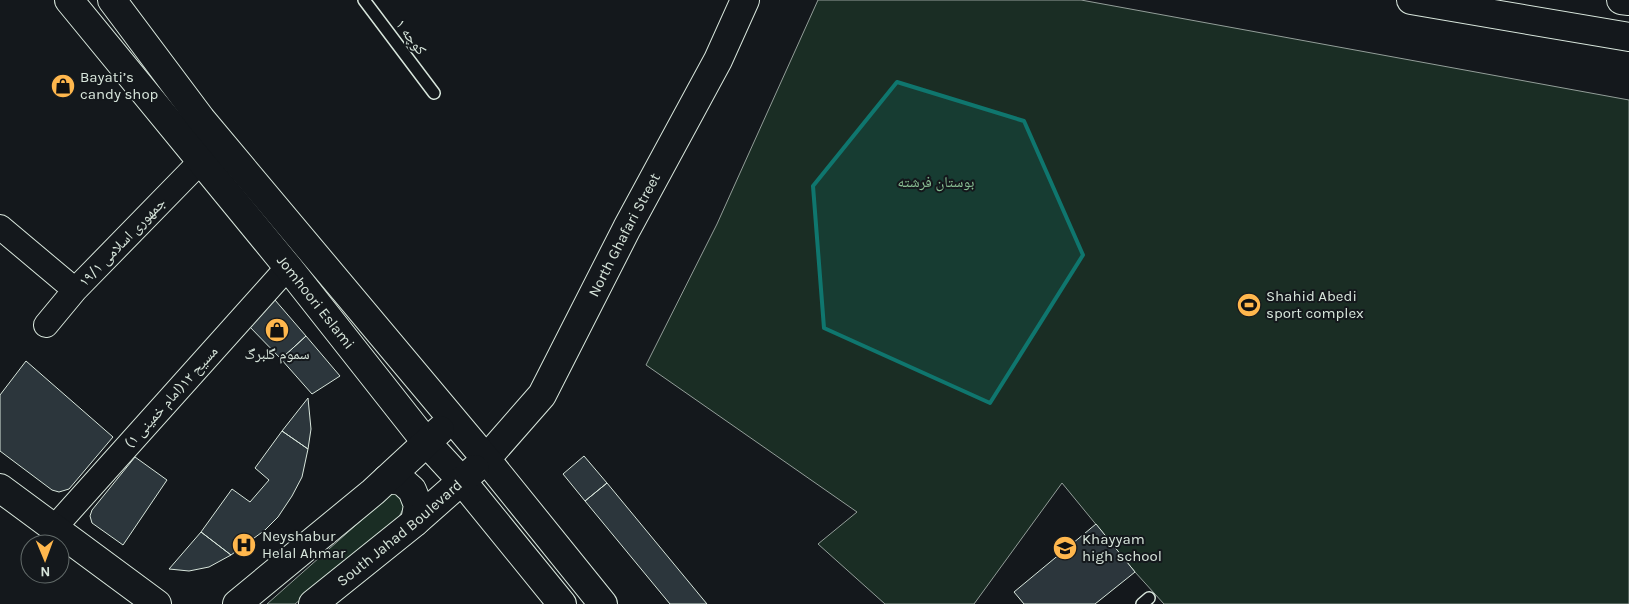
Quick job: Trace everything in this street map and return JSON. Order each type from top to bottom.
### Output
[{"type":"main road","name":"Jomhoori Eslami","points":[[69,0],[288,267],[426,442],[462,481],[562,604]]},
{"type":"main road","name":"North Ghafari Street","points":[[486,459],[542,395],[631,221],[718,60],[745,0]]},
{"type":"main road","points":[[1411,0],[1629,37]]},
{"type":"main road","points":[[1621,0],[1629,1]]},
{"type":"main road","name":"Jomhoori Eslami","points":[[113,1],[201,119],[486,459],[603,604]]},
{"type":"main road","points":[[237,604],[387,479],[452,418]]},
{"type":"main road","name":"South Jahad Boulevard","points":[[313,604],[415,522],[486,459]]},
{"type":"main road","points":[[387,479],[402,481],[412,490],[418,506],[415,522]]},
{"type":"main road","points":[[0,488],[157,604]]},
{"type":"street","name":"جمهوری اسلامی ۱۹/۱","points":[[46,325],[75,290],[201,161]]},
{"type":"street","points":[[0,227],[75,290]]},
{"type":"street","name":"مسیح ۱۲(امام خمینی ۱)","points":[[54,528],[288,267]]},
{"type":"lane","name":"کوچه ۱","points":[[364,0],[434,93]]},
{"type":"highlighted area","points":[[897,82],[1024,121],[1083,255],[990,403],[824,328],[813,186]]},
{"type":"green space","name":"بوستان فرشته","points":[[818,0],[1081,0],[1629,100],[1629,604],[1164,604],[1135,572],[1062,483],[974,604],[885,604],[818,544],[857,512],[646,365],[717,224]]},
{"type":"green space","points":[[400,486],[405,505],[398,519],[295,604],[267,604]]},
{"type":"building","name":"سموم گلبرگ","points":[[275,300],[306,336],[281,359],[247,324]]},
{"type":"building","points":[[306,336],[340,376],[312,394],[281,359]]},
{"type":"building","points":[[26,361],[113,437],[69,489],[59,492],[52,490],[0,451],[0,395]]},
{"type":"building","points":[[308,398],[311,429],[308,449],[282,431]]},
{"type":"building","points":[[282,431],[308,449],[302,477],[278,517],[265,530],[231,555],[201,532],[232,489],[250,502],[269,480],[255,468]]},
{"type":"building","points":[[584,456],[607,483],[585,501],[563,474]]},
{"type":"building","points":[[135,457],[167,480],[123,545],[92,523],[90,516],[92,510]]},
{"type":"building","points":[[607,483],[707,604],[670,604],[585,501]]},
{"type":"building","points":[[1096,524],[1135,572],[1095,604],[1024,604],[1014,592]]},
{"type":"building","points":[[201,532],[231,555],[209,567],[189,571],[169,569]]},
{"type":"place","name":"Bayati’s candy shop","points":[[63,86]]},
{"type":"place","name":"Shahid Abedi sport complex","points":[[1249,305]]},
{"type":"place","name":"سموم گلبرگ","points":[[277,330]]},
{"type":"place","name":"Neyshabur Helal Ahmar","points":[[244,545]]},
{"type":"place","name":"Khayyam high school","points":[[1065,548]]}]
